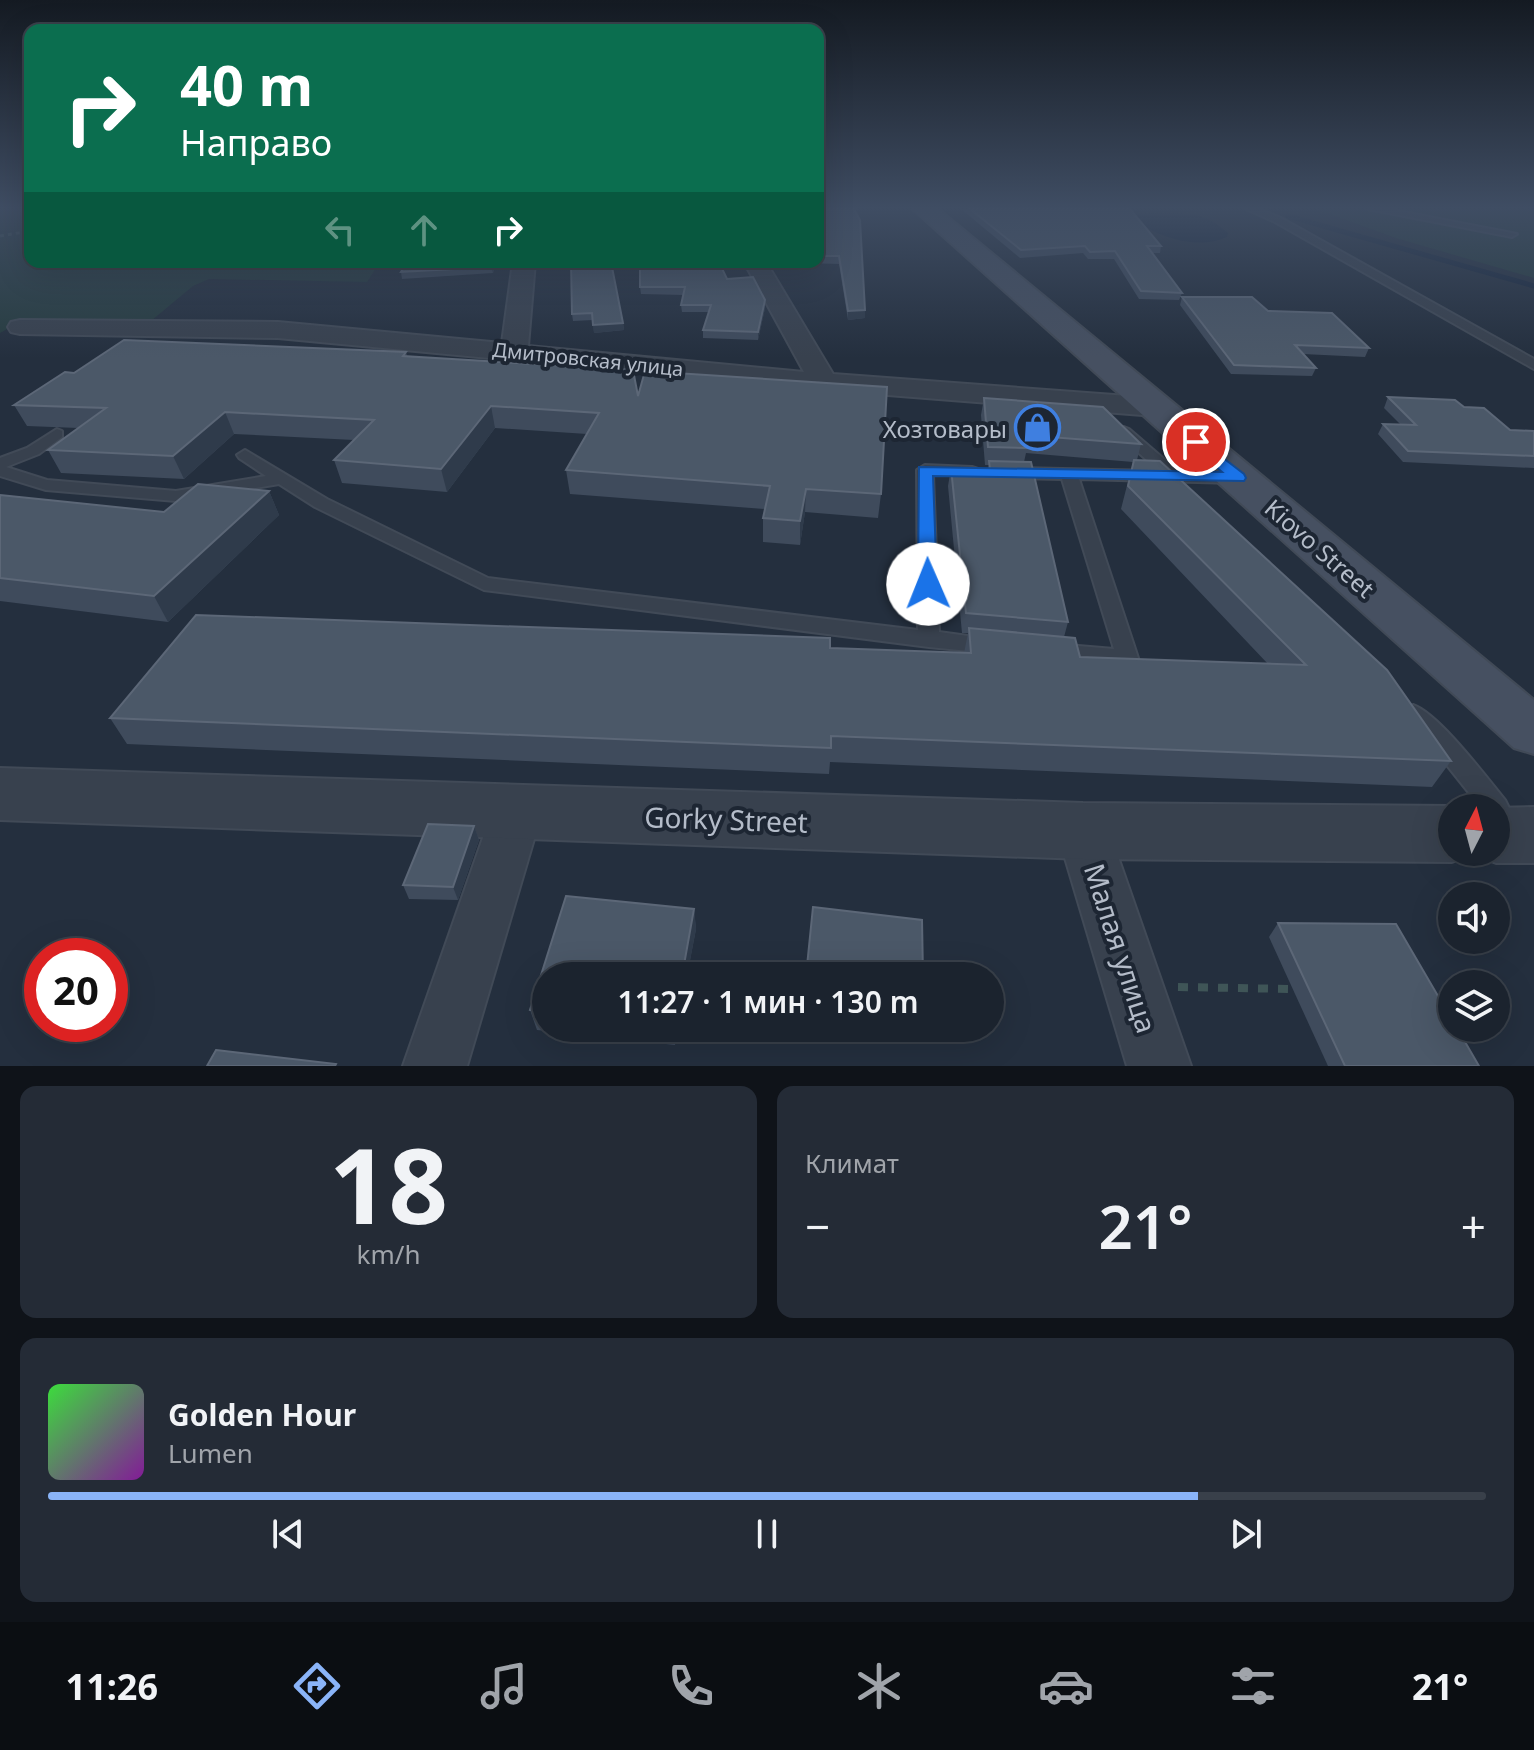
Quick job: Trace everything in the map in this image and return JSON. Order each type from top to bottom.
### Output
[{"type":"main road","name":"Kiovo Street","points":[[982,259],[1534,732]]},
{"type":"street","points":[[514,352],[523,268]]},
{"type":"street","points":[[758,268],[824,382]]},
{"type":"street","name":"Дмитровская улица","points":[[20,327],[278,330],[824,382],[1155,407]]},
{"type":"street","name":"Gorky Street","points":[[0,794],[1083,831],[1438,834]]},
{"type":"street","points":[[435,1066],[517,812]]},
{"type":"street","name":"Малая улица","points":[[1083,831],[1159,1066]]},
{"type":"lane","points":[[1346,259],[1534,365]]},
{"type":"lane","points":[[1091,402],[1197,499]]},
{"type":"lane","points":[[0,464],[33,451],[57,434]]},
{"type":"lane","points":[[245,455],[321,503],[484,584],[1005,647]]},
{"type":"lane","points":[[929,640],[925,470],[1238,478]]},
{"type":"lane","points":[[0,471],[46,485],[176,496],[282,478]]},
{"type":"lane","points":[[1036,650],[1127,658],[1069,474]]},
{"type":"lane","points":[[1400,702],[1446,747],[1484,794]]},
{"type":"path","points":[[1134,987],[1293,989]]},
{"type":"green space","points":[[0,259],[24,259],[24,268],[376,268],[367,282],[209,279],[193,286],[151,321],[22,321],[0,333]]},
{"type":"green space","points":[[1467,259],[1534,259],[1534,278]]},
{"type":"building","points":[[839,259],[862,259],[865,310],[848,311]]},
{"type":"building","points":[[1120,259],[1156,259],[1182,293],[1141,291]]},
{"type":"building","points":[[403,268],[473,268],[401,272]]},
{"type":"building","points":[[571,268],[612,268],[623,323],[593,325],[592,313],[572,314]]},
{"type":"building","points":[[640,268],[722,268],[727,279],[753,277],[765,300],[758,332],[703,330],[711,305],[681,305],[685,287],[640,287]]},
{"type":"building","points":[[1182,297],[1252,297],[1268,311],[1332,313],[1369,348],[1295,345],[1316,368],[1234,365]]},
{"type":"building","points":[[124,340],[406,352],[403,356],[633,370],[638,396],[645,371],[887,387],[881,494],[806,489],[800,521],[763,518],[770,486],[566,470],[599,413],[491,406],[441,469],[334,460],[374,420],[225,412],[173,456],[48,450],[106,408],[14,405],[65,372],[74,373]]},
{"type":"building","points":[[1388,397],[1455,400],[1464,407],[1484,408],[1510,430],[1534,431],[1534,456],[1408,451],[1383,424],[1416,425]]},
{"type":"building","points":[[984,398],[1103,407],[1141,444],[1024,435],[1027,448],[988,447]]},
{"type":"building","points":[[1134,460],[1160,461],[1387,670],[1451,761],[831,736],[831,748],[110,718],[196,615],[830,638],[830,648],[971,653],[969,628],[1075,638],[1080,657],[1306,665],[1128,486]]},
{"type":"building","points":[[989,461],[1031,462],[1068,622],[966,613],[951,468],[990,470]]},
{"type":"building","points":[[198,484],[269,491],[154,596],[0,578],[0,495],[164,512]]},
{"type":"building","points":[[428,824],[474,826],[453,887],[403,885]]},
{"type":"building","points":[[566,896],[694,909],[685,962],[545,962]]},
{"type":"building","points":[[813,907],[922,920],[923,962],[807,962]]},
{"type":"building","points":[[1278,923],[1396,924],[1438,996],[1438,1042],[1465,1042],[1479,1066],[1345,1066]]},
{"type":"building","points":[[216,1050],[336,1064],[207,1066]]},
{"type":"waterway","points":[[1438,259],[1534,286]]},
{"type":"place","name":"Хозтовары","points":[[1038,428]]},
{"type":"route","points":[[928,584],[925,470],[1238,478],[1196,442]]}]
